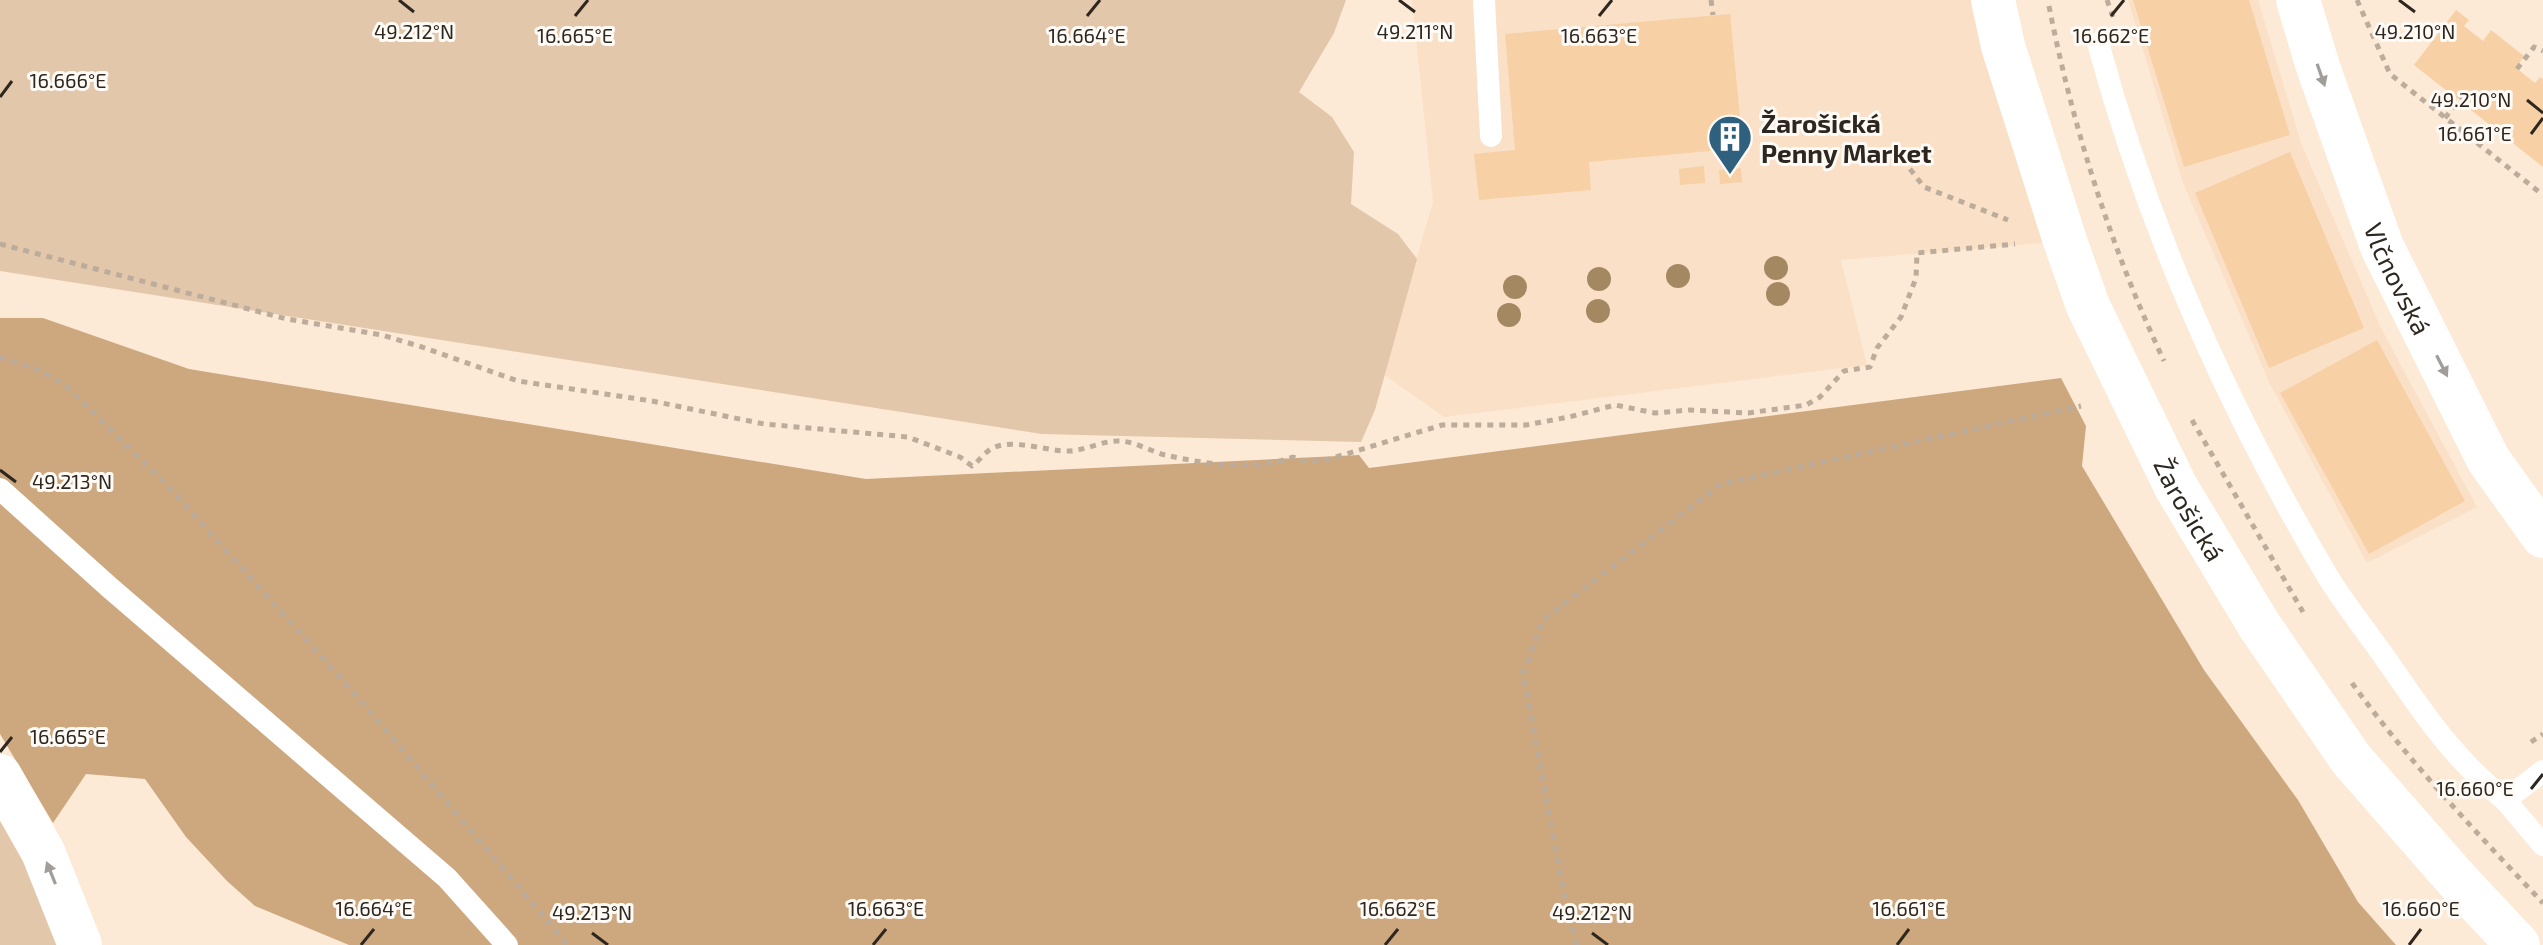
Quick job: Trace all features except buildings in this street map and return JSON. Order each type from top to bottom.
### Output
[{"type":"main road","name":"Žarošická","points":[[1993,0],[2008,60],[2088,306],[2176,487],[2259,625],[2351,759],[2518,945]]},
{"type":"main road","name":"Vlčnovská","points":[[2298,0],[2318,67],[2382,247],[2488,459],[2543,536]]},
{"type":"main road","points":[[0,776],[43,852],[80,945]]},
{"type":"lane","points":[[1484,0],[1491,136]]},
{"type":"lane","points":[[2098,43],[2126,135],[2183,296],[2282,493],[2330,580],[2449,749],[2476,777],[2505,800],[2543,845]]},
{"type":"lane","points":[[0,489],[447,878],[507,945]]},
{"type":"lane","points":[[2505,800],[2543,771]]},
{"type":"path","points":[[1711,0],[1713,15]]},
{"type":"path","points":[[2357,0],[2390,74],[2542,193]]},
{"type":"path","points":[[2517,69],[2534,47],[2543,51]]},
{"type":"path","points":[[2445,118],[2464,94]]},
{"type":"path","points":[[1910,169],[1924,187],[2008,220]]},
{"type":"path","points":[[0,244],[287,319],[382,335],[518,381],[652,401],[764,424],[908,437],[960,457],[972,466],[989,450],[1001,446],[1038,446],[1069,451],[1119,441],[1163,454],[1199,460],[1234,465],[1272,465],[1293,457],[1307,462],[1326,460],[1442,425],[1526,425],[1615,405],[1655,413],[1689,410],[1748,413],[1806,405],[1820,397],[1844,371],[1870,367],[1877,348],[1901,317],[1916,278],[1917,253],[2015,244]]},
{"type":"path","points":[[0,357],[42,371],[67,387],[170,488],[354,693],[568,945]]},
{"type":"path","points":[[1577,945],[1565,898],[1523,674],[1543,620],[1721,484],[2081,406]]},
{"type":"path","points":[[2527,745],[2543,734]]},
{"type":"shaded area","points":[[0,0],[1346,0],[1334,33],[1299,92],[1332,117],[1354,152],[1351,204],[1398,234],[1417,259],[1375,410],[1361,442],[1042,434],[0,271]]},
{"type":"shaded area","points":[[1412,0],[1993,0],[2065,241],[1841,260],[1867,365],[1444,417],[1383,374],[1433,202]]},
{"type":"shaded area","points":[[2128,0],[2258,0],[2301,143],[2381,328],[2477,507],[2367,563],[2270,384],[2183,183]]},
{"type":"shaded area","points":[[0,318],[43,318],[189,369],[866,479],[1359,455],[1369,468],[2061,378],[2086,426],[2082,466],[2204,670],[2298,800],[2358,902],[2396,945],[349,945],[255,906],[186,837],[145,779],[86,774],[53,823],[0,734]]},
{"type":"shaded area","points":[[0,810],[24,856],[61,945],[0,945]]},
{"type":"place","name":"Žarošická Penny Market","points":[[1730,176]]}]
